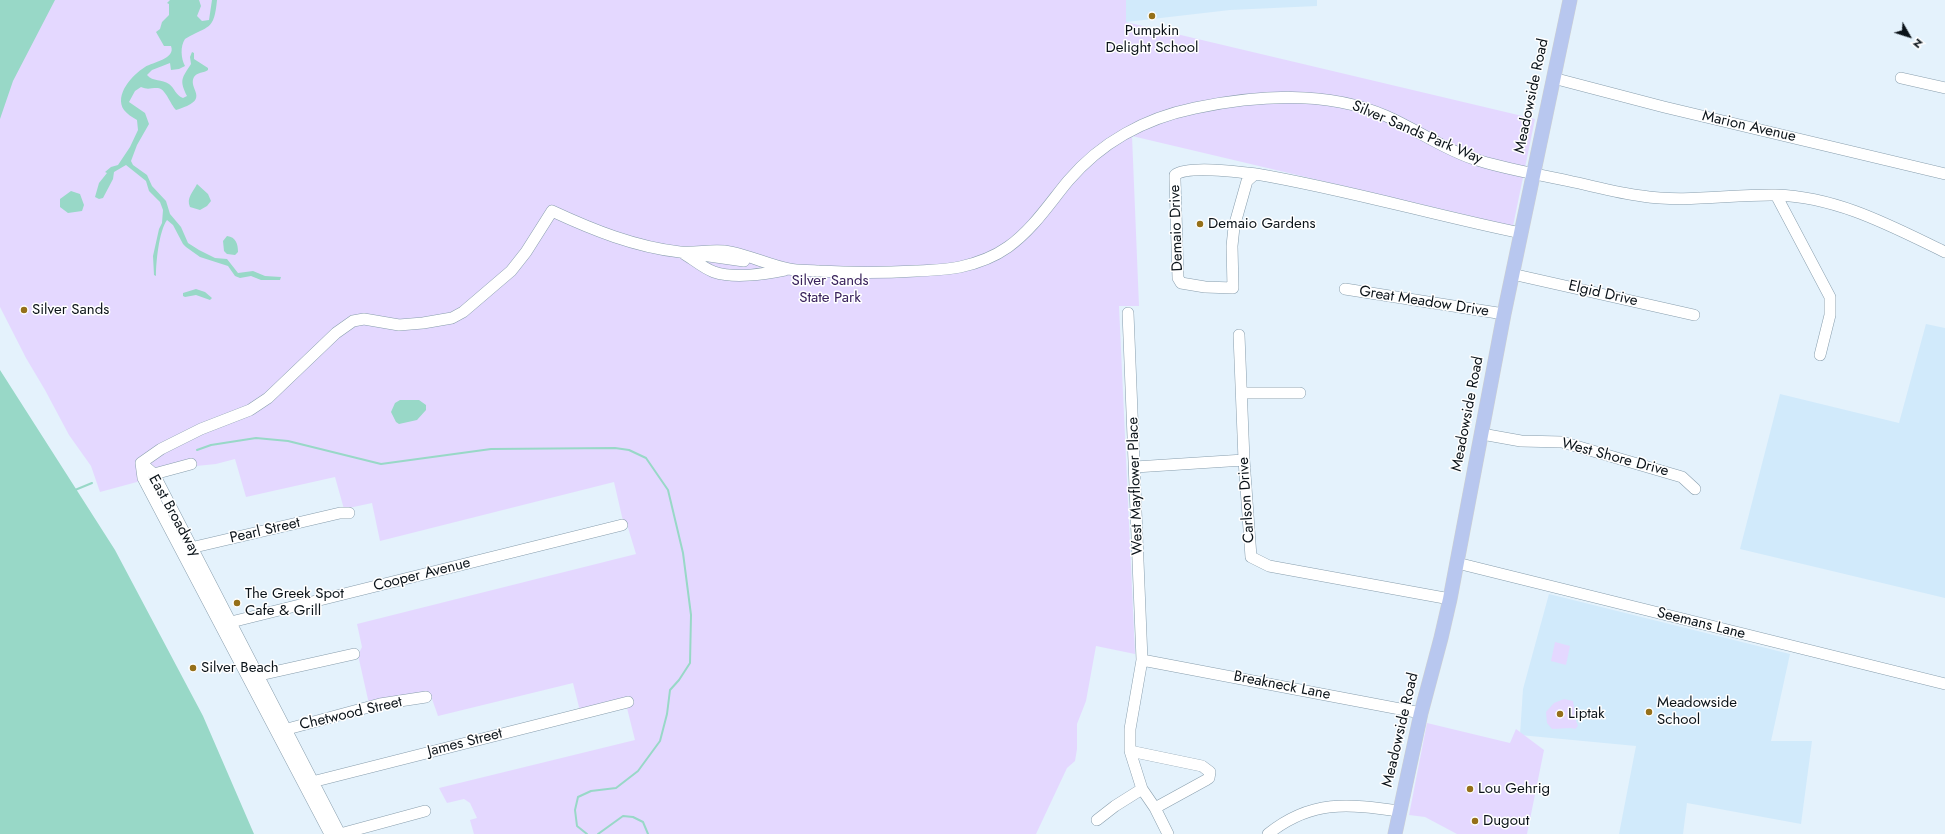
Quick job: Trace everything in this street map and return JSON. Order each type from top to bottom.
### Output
[{"type":"main road","name":"Meadowside Road","points":[[1395,834],[1420,713],[1450,600],[1512,274],[1570,0]]},
{"type":"street","name":"Marion Avenue","points":[[1553,78],[1664,107],[1945,174]]},
{"type":"street","points":[[1901,78],[1945,88]]},
{"type":"street","name":"Silver Sands Park Way","points":[[683,253],[700,265],[719,273],[738,275],[789,269],[841,273],[906,272],[948,269],[982,261],[997,254],[1025,233],[1088,158],[1118,137],[1138,126],[1162,116],[1194,108],[1232,102],[1303,98],[1329,99],[1351,104],[1392,119],[1472,158],[1533,174],[1641,196],[1656,198],[1776,195],[1823,201],[1848,208],[1945,252]]},
{"type":"street","name":"Demaio Drive","points":[[1255,174],[1246,181],[1234,227],[1232,246],[1233,288],[1186,285],[1181,283],[1178,278],[1175,175],[1185,171],[1255,174],[1521,233]]},
{"type":"street","points":[[1776,195],[1830,297],[1830,315],[1820,355]]},
{"type":"street","name":"Silver Sands Park Way","points":[[141,463],[161,448],[207,426],[250,410],[268,398],[336,333],[353,321],[364,319],[399,325],[428,323],[452,318],[463,312],[511,271],[526,252],[552,210],[587,227],[608,235],[683,253],[698,252],[701,255],[727,259],[751,261],[759,260],[789,269]]},
{"type":"street","name":"Elgid Drive","points":[[1512,274],[1694,314]]},
{"type":"street","name":"Great Meadow Drive","points":[[1345,289],[1504,314]]},
{"type":"street","name":"West Mayflower Place","points":[[1128,313],[1142,660],[1130,729],[1130,752],[1142,789],[1155,808],[1168,834]]},
{"type":"street","name":"Carlson Drive","points":[[1239,335],[1244,460],[1251,557],[1269,566],[1450,600]]},
{"type":"street","points":[[1242,393],[1300,393]]},
{"type":"street","name":"West Shore Drive","points":[[1482,434],[1521,441],[1562,442],[1682,477],[1695,489]]},
{"type":"street","points":[[1135,467],[1244,460]]},
{"type":"street","name":"East Broadway","points":[[141,463],[154,474],[187,549],[308,783],[330,834]]},
{"type":"street","name":"East Broadway","points":[[141,463],[143,478],[187,549]]},
{"type":"street","points":[[154,474],[191,464]]},
{"type":"street","name":"Pearl Street","points":[[187,549],[340,513],[349,513]]},
{"type":"street","name":"Cooper Avenue","points":[[225,623],[622,525]]},
{"type":"street","name":"Seemans Lane","points":[[1457,563],[1945,684]]},
{"type":"street","points":[[253,677],[354,654]]},
{"type":"street","name":"Breakneck Lane","points":[[1142,660],[1420,713]]},
{"type":"street","name":"Chetwood Street","points":[[281,731],[380,704],[426,697]]},
{"type":"street","name":"James Street","points":[[308,783],[628,702]]},
{"type":"street","points":[[1130,752],[1202,766],[1210,772],[1209,778],[1206,780],[1155,808]]},
{"type":"street","name":"East Broadway","points":[[308,783],[340,834]]},
{"type":"street","points":[[1097,820],[1115,806],[1142,789]]},
{"type":"street","points":[[1268,834],[1295,817],[1321,809],[1347,805],[1399,811]]},
{"type":"street","points":[[340,834],[425,811]]},
{"type":"shaded area","points":[[0,0],[55,0],[13,81],[0,119]]},
{"type":"shaded area","points":[[170,0],[199,0],[201,6],[197,16],[202,21],[209,20],[212,0],[217,0],[216,10],[209,26],[185,39],[183,42],[182,52],[185,66],[179,69],[171,70],[170,63],[152,70],[147,75],[152,79],[169,84],[178,95],[183,98],[187,96],[182,83],[185,73],[191,64],[190,57],[192,52],[194,53],[194,59],[208,68],[208,70],[197,74],[194,77],[193,85],[196,92],[196,99],[193,103],[178,110],[176,110],[160,88],[147,89],[141,87],[135,91],[129,102],[145,113],[149,124],[137,145],[131,161],[133,165],[147,175],[152,186],[166,201],[170,214],[181,227],[188,243],[215,258],[227,259],[238,273],[253,271],[265,276],[281,277],[280,280],[261,280],[251,276],[240,278],[235,276],[228,266],[200,257],[186,247],[173,225],[167,220],[160,239],[157,255],[156,276],[154,275],[153,256],[159,229],[162,223],[163,210],[160,202],[149,191],[146,181],[126,165],[114,172],[113,179],[103,198],[99,199],[95,197],[99,183],[107,173],[105,172],[111,167],[118,165],[130,147],[138,130],[137,120],[124,110],[121,104],[121,98],[126,86],[135,75],[145,67],[163,60],[172,50],[171,46],[164,46],[156,32],[160,29],[162,22],[169,15],[169,4],[167,3]]},
{"type":"shaded area","name":"Pumpkin Delight School","points":[[1126,0],[1317,0],[1317,6],[1230,10],[1126,22]]},
{"type":"shaded area","points":[[197,184],[208,194],[211,201],[207,206],[200,210],[190,207],[189,204],[190,195]]},
{"type":"shaded area","points":[[71,191],[80,194],[84,205],[82,211],[68,213],[60,207],[60,199]]},
{"type":"shaded area","points":[[227,236],[233,238],[238,246],[238,252],[235,255],[227,254],[224,251],[223,241]]},
{"type":"shaded area","points":[[196,289],[205,292],[212,298],[210,300],[196,295],[183,296],[183,293]]},
{"type":"shaded area","points":[[1926,324],[1945,328],[1945,598],[1740,549],[1780,394],[1899,423]]},
{"type":"shaded area","points":[[0,370],[115,550],[203,716],[254,834],[0,834]]},
{"type":"shaded area","points":[[400,400],[419,400],[426,405],[426,410],[417,420],[399,424],[396,422],[391,412],[395,403]]},
{"type":"shaded area","name":"Meadowside School","points":[[1549,594],[1790,654],[1771,741],[1812,741],[1801,824],[1687,803],[1683,834],[1619,834],[1636,746],[1520,735],[1523,689]]},
{"type":"green space","name":"Silver Sands State Park","points":[[34,0],[1126,0],[1126,22],[1535,119],[1513,226],[1132,136],[1139,306],[1119,306],[1135,654],[1096,646],[1086,701],[1077,724],[1077,749],[1075,761],[1067,768],[1036,834],[474,834],[470,820],[477,818],[470,803],[464,799],[447,803],[439,788],[635,740],[625,700],[580,711],[573,683],[438,716],[432,699],[422,694],[369,704],[358,655],[362,647],[357,624],[636,554],[626,521],[623,521],[614,482],[380,541],[372,503],[344,509],[335,477],[246,497],[235,459],[216,464],[196,466],[100,492],[91,466],[69,435],[26,358],[0,307],[0,84]]},
{"type":"green space","points":[[1555,642],[1570,646],[1566,665],[1551,661]]},
{"type":"green space","name":"Liptak","points":[[1564,699],[1573,701],[1578,726],[1575,729],[1552,729],[1547,723],[1546,712],[1554,703]]},
{"type":"green space","points":[[1427,723],[1510,743],[1516,729],[1544,750],[1527,834],[1457,834],[1425,817],[1409,815]]},
{"type":"waterway","points":[[197,450],[211,445],[256,438],[288,441],[381,464],[491,449],[615,448],[629,450],[646,458],[668,490],[683,553],[691,615],[690,663],[679,680],[670,690],[667,714],[660,741],[638,771],[616,788],[591,791],[578,797],[575,810],[577,826],[587,834]]},
{"type":"waterway","points":[[75,490],[92,483]]},
{"type":"waterway","points":[[598,834],[623,816],[633,817],[643,822],[648,834]]},
{"type":"place","name":"Pumpkin Delight School","points":[[1152,16]]},
{"type":"place","name":"Demaio Gardens","points":[[1200,224]]},
{"type":"place","name":"Silver Sands","points":[[24,310]]},
{"type":"place","name":"The Greek Spot Cafe & Grill","points":[[237,603]]},
{"type":"place","name":"Silver Beach","points":[[193,668]]},
{"type":"place","name":"Meadowside School","points":[[1649,712]]},
{"type":"place","name":"Liptak","points":[[1560,714]]},
{"type":"place","name":"Lou Gehrig","points":[[1470,789]]},
{"type":"place","name":"Dugout","points":[[1475,821]]}]
